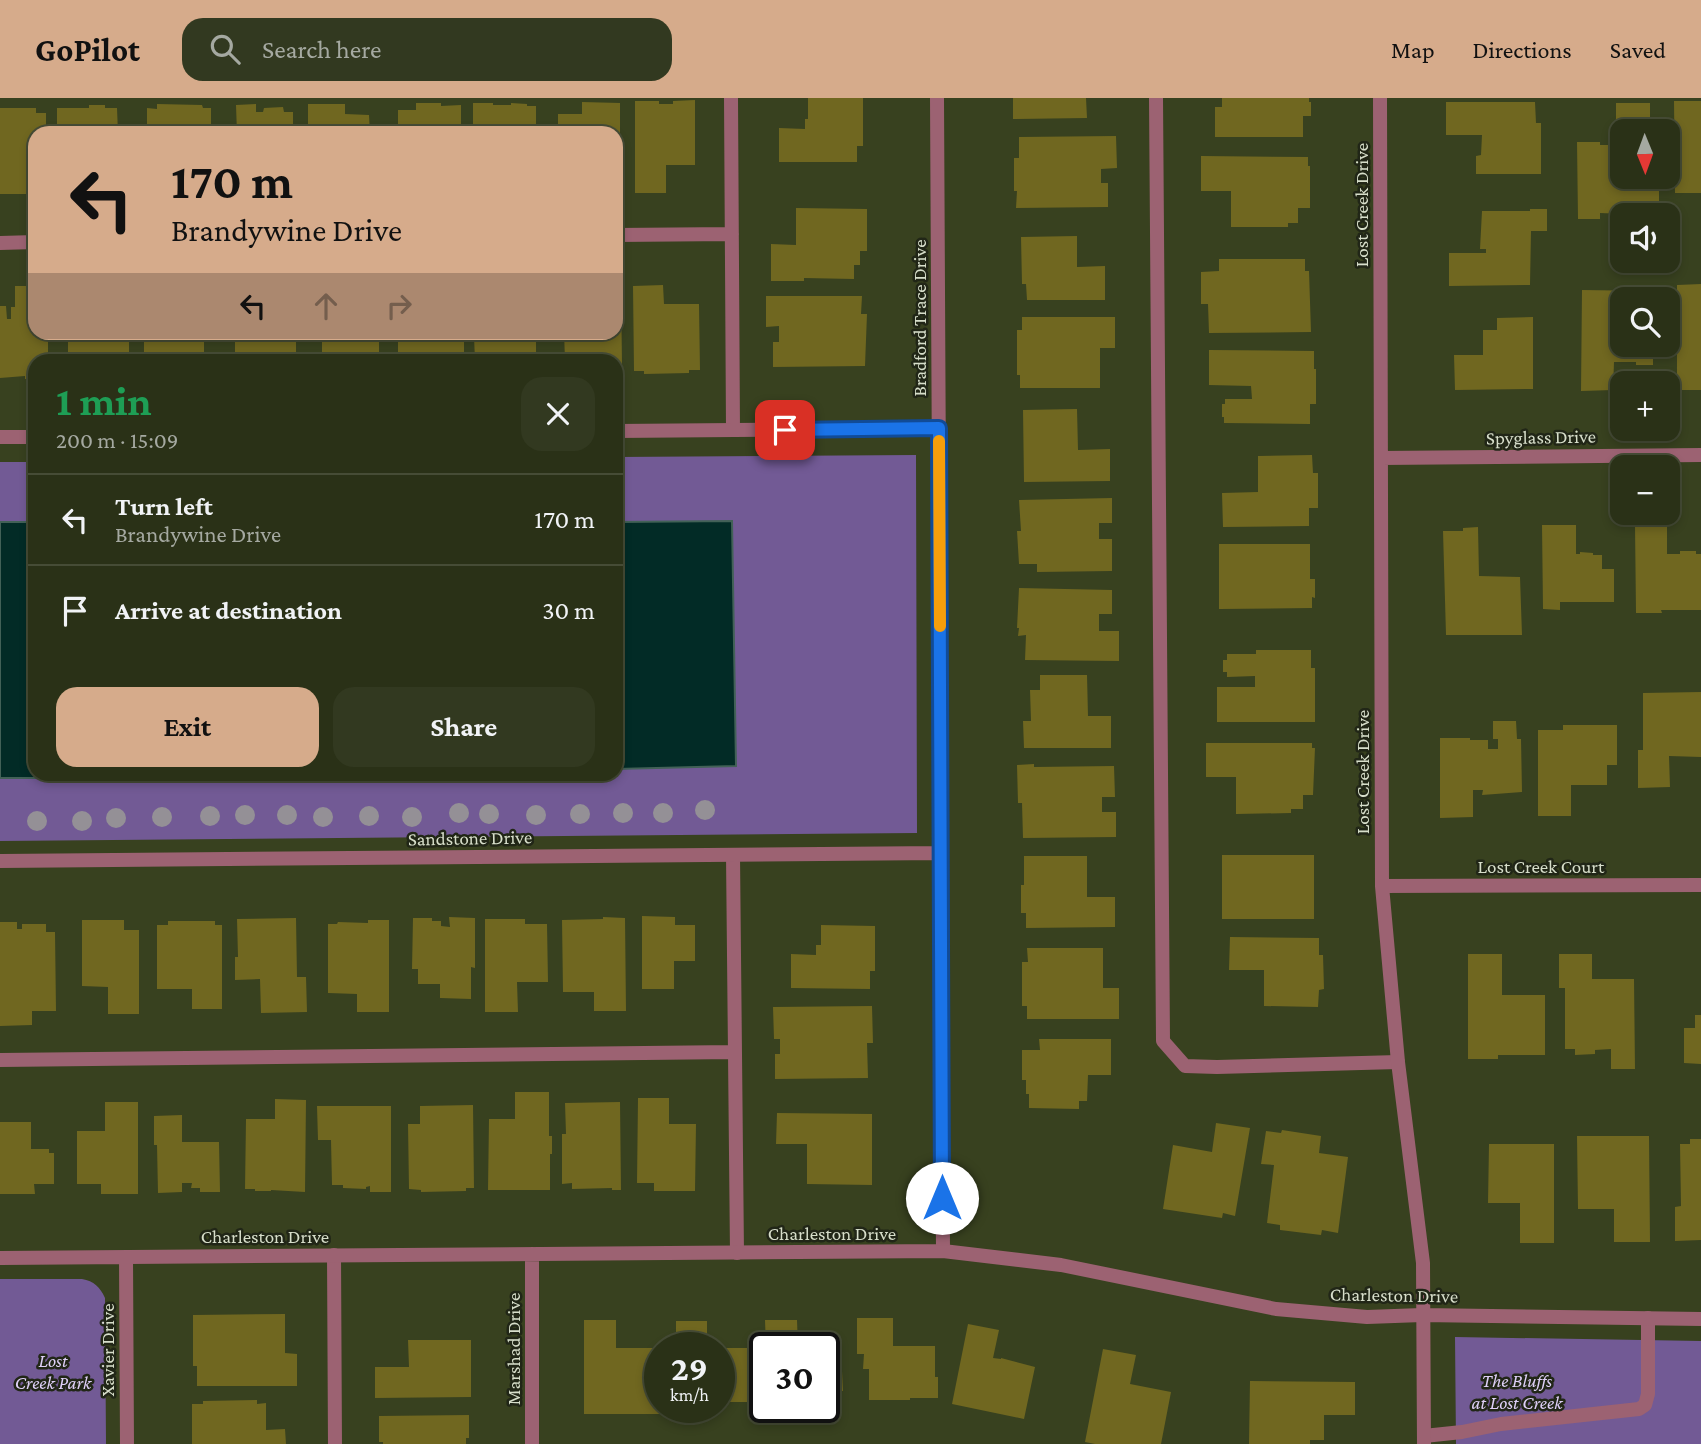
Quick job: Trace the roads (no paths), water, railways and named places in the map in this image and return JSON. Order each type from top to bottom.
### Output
[{"type":"street","points":[[731,98],[733,430]]},
{"type":"street","name":"Bradford Trace Drive","points":[[937,98],[943,1251]]},
{"type":"street","points":[[1156,98],[1163,1041],[1185,1066],[1217,1068],[1398,1062]]},
{"type":"street","name":"Lost Creek Drive","points":[[1380,98],[1382,886],[1398,1062],[1423,1263],[1424,1440]]},
{"type":"street","points":[[623,235],[732,234]]},
{"type":"street","points":[[0,243],[28,242]]},
{"type":"street","points":[[623,431],[939,428]]},
{"type":"street","points":[[0,437],[28,437]]},
{"type":"street","name":"Spyglass Drive","points":[[1381,458],[1701,455]]},
{"type":"street","name":"Sandstone Drive","points":[[0,861],[941,853]]},
{"type":"street","points":[[733,855],[737,1253]]},
{"type":"street","name":"Lost Creek Court","points":[[1382,886],[1701,885]]},
{"type":"street","points":[[0,1060],[734,1052]]},
{"type":"street","name":"Charleston Drive","points":[[0,1258],[943,1251],[1061,1265],[1276,1309],[1367,1317],[1422,1315],[1701,1319]]},
{"type":"street","name":"Marshad Drive","points":[[531,1254],[532,1444]]},
{"type":"street","points":[[334,1255],[335,1444]]},
{"type":"street","name":"Xavier Drive","points":[[126,1257],[127,1444]]},
{"type":"street","points":[[1424,1440],[1501,1424],[1639,1409],[1645,1405],[1648,1394],[1648,1318]]},
{"type":"water","points":[[732,521],[736,766],[623,769],[623,522]]},
{"type":"water","points":[[0,522],[28,522],[28,778],[0,778]]},
{"type":"park label","name":"Lost Creek Park","points":[[53,1371]]},
{"type":"park label","name":"The Bluffs at Lost Creek","points":[[1517,1391]]}]
